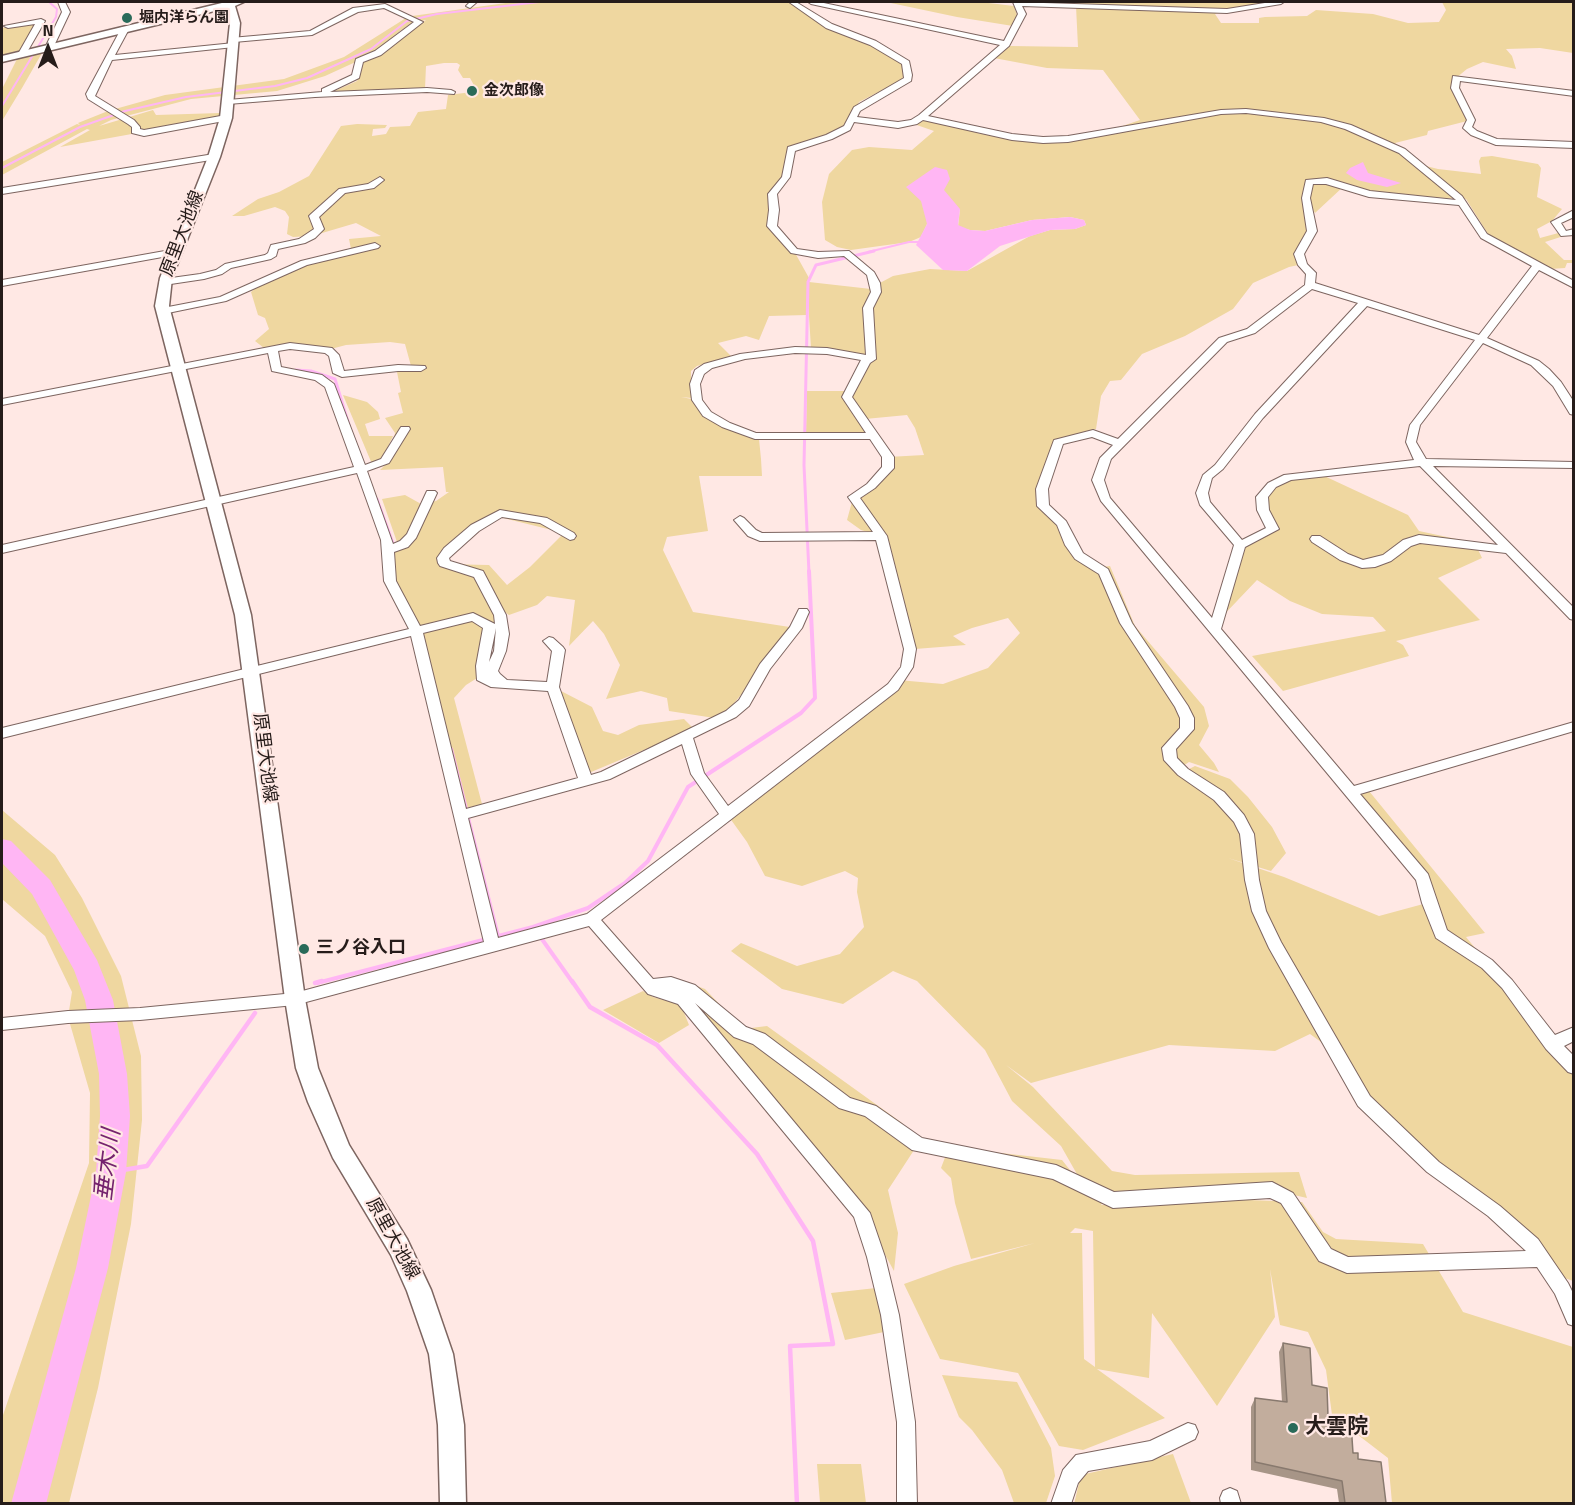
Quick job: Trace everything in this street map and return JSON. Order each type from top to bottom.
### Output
[{"type":"main road","points":[[2,59],[223,3],[241,2]]},
{"type":"main road","name":"原里大池線","points":[[223,3],[233,10],[235,22],[229,100],[214,157],[164,282],[163,311],[243,615],[295,999],[307,1068],[341,1151],[399,1247],[419,1290],[441,1354],[451,1425],[453,1503]]},
{"type":"street","points":[[47,48],[66,12],[62,2]]},
{"type":"street","points":[[792,2],[829,26],[873,43],[906,63],[908,79],[863,104],[857,109],[847,128],[829,137],[791,149],[786,177],[772,194],[774,210],[772,226],[794,251],[818,255],[850,255],[872,274],[876,292],[868,308],[871,358]]},
{"type":"street","points":[[811,2],[1006,44]]},
{"type":"street","points":[[1016,3],[1227,11],[1281,2]]},
{"type":"street","points":[[853,120],[898,125],[914,122],[922,117],[1006,44],[1022,14],[1016,3]]},
{"type":"street","points":[[110,58],[312,33],[356,10],[385,6],[419,22],[378,53],[359,62],[356,76],[315,94]]},
{"type":"street","points":[[8,26],[41,21],[22,54]]},
{"type":"street","points":[[125,29],[90,94],[136,127],[135,131],[144,133],[229,100],[315,94],[427,90],[451,92]]},
{"type":"street","points":[[1574,94],[1456,78],[1455,88],[1471,120],[1467,128],[1474,133],[1496,142],[1574,145]]},
{"type":"street","points":[[922,117],[1012,137],[1044,140],[1068,139],[1221,112],[1246,111],[1321,120],[1348,127],[1402,151],[1462,203],[1484,236],[1574,285]]},
{"type":"street","points":[[2,191],[214,157]]},
{"type":"street","points":[[164,282],[219,272],[228,266],[302,241],[319,229],[314,216],[342,191],[370,186],[380,180]]},
{"type":"street","points":[[1462,203],[1369,194],[1328,181],[1309,182],[1306,198],[1312,231],[1299,254],[1303,265],[1311,273],[1310,285],[1304,292],[1251,331],[1223,340],[1106,458],[1099,471],[1098,480],[1100,490],[1424,880],[1429,903],[1442,933],[1488,964],[1507,984],[1552,1044],[1574,1067]]},
{"type":"street","points":[[1574,213],[1557,222],[1564,234],[1574,232]]},
{"type":"street","points":[[267,235],[272,251],[285,272]]},
{"type":"street","points":[[163,311],[285,272],[304,263],[375,246]]},
{"type":"street","points":[[2,283],[176,252]]},
{"type":"street","points":[[1538,265],[1415,425],[1411,442],[1422,462],[1574,616]]},
{"type":"street","points":[[1310,285],[1482,339],[1535,363],[1557,384],[1574,412]]},
{"type":"street","points":[[1240,545],[1204,503],[1202,493],[1207,477],[1219,467],[1259,416],[1365,302]]},
{"type":"street","points":[[2,402],[272,349],[307,346],[328,350],[334,355],[337,371],[342,374],[421,368]]},
{"type":"street","points":[[272,349],[276,369],[318,377],[330,386],[387,540],[390,581],[416,630],[492,946]]},
{"type":"street","points":[[871,358],[827,351],[795,350],[744,356],[708,366],[699,372],[695,384],[697,400],[707,414],[726,425],[755,436],[874,436]]},
{"type":"street","points":[[2,1024],[295,999],[592,919],[893,687],[907,667],[910,649],[881,536],[854,497],[871,486],[888,468],[888,457],[847,398],[850,388],[866,361],[871,358]]},
{"type":"street","points":[[2,549],[378,465],[385,460],[405,429]]},
{"type":"street","points":[[1120,444],[1093,433],[1058,442],[1042,489],[1043,506],[1062,524],[1071,545],[1079,556],[1104,572],[1126,623],[1181,706],[1187,718],[1187,729],[1169,748],[1171,760],[1183,772],[1219,796],[1239,819],[1247,834],[1252,880],[1259,911],[1274,944],[1364,1101],[1434,1167],[1494,1211],[1532,1245],[1562,1289],[1574,1318]]},
{"type":"street","points":[[1215,628],[1240,545],[1273,529],[1263,510],[1262,497],[1272,485],[1288,477],[1422,462],[1574,465]]},
{"type":"street","points":[[389,550],[404,544],[412,535],[432,493]]},
{"type":"street","points":[[504,684],[495,677],[492,671],[500,651],[503,634],[500,615],[479,574],[444,563],[443,558],[447,551],[476,528],[500,513],[518,514],[543,520],[570,536]]},
{"type":"street","points":[[740,520],[752,533],[760,537],[881,536]]},
{"type":"street","points":[[1316,539],[1344,557],[1362,564],[1375,563],[1387,558],[1407,543],[1419,539],[1509,550]]},
{"type":"street","points":[[461,815],[605,776],[731,714],[744,703],[765,667],[796,628],[803,612]]},
{"type":"street","points":[[2,733],[473,617],[490,626],[490,637],[482,666],[483,677],[491,682],[504,684],[553,687]]},
{"type":"street","points":[[549,640],[559,650],[553,687],[586,781]]},
{"type":"street","points":[[1353,792],[1574,726]]},
{"type":"street","points":[[686,737],[701,778],[727,815]]},
{"type":"street","points":[[592,919],[653,990],[683,999],[861,1213],[876,1257],[890,1315],[906,1422],[907,1503]]},
{"type":"street","points":[[649,986],[671,983],[690,989],[740,1032],[759,1039],[845,1103],[870,1111],[918,1145],[1056,1172],[1113,1200],[1272,1190],[1287,1198],[1325,1255],[1347,1265],[1542,1259]]},
{"type":"street","points":[[1552,1044],[1574,1033]]},
{"type":"street","points":[[1060,1503],[1070,1478],[1083,1462],[1152,1450],[1188,1432]]},
{"type":"shaded area","points":[[513,2],[790,2],[828,28],[871,43],[904,63],[905,70],[902,80],[859,102],[847,128],[791,149],[786,177],[773,197],[772,226],[794,251],[809,282],[871,289],[865,304],[866,358],[811,348],[808,300],[807,315],[769,316],[759,340],[746,336],[718,343],[731,356],[697,366],[691,371],[691,398],[681,397],[697,400],[707,414],[759,439],[762,476],[699,476],[708,531],[667,537],[663,550],[693,612],[796,628],[721,719],[669,711],[667,698],[641,691],[606,699],[620,665],[604,634],[593,621],[569,646],[575,600],[547,596],[537,605],[509,615],[502,610],[499,638],[492,637],[482,675],[466,685],[454,698],[482,804],[463,809],[414,626],[390,581],[392,551],[404,544],[427,503],[436,501],[449,492],[446,492],[443,467],[380,470],[390,460],[395,433],[385,418],[403,413],[398,393],[401,392],[397,372],[411,366],[405,344],[390,342],[346,345],[327,350],[301,345],[264,348],[255,341],[269,329],[265,318],[258,315],[251,292],[263,281],[304,263],[347,252],[351,249],[349,239],[381,236],[356,223],[312,236],[293,237],[287,234],[289,217],[285,211],[275,207],[244,216],[232,216],[258,199],[279,192],[309,176],[341,126],[387,125],[385,128],[373,129],[372,136],[386,134],[390,127],[410,126],[418,112],[446,109],[448,95],[472,92],[476,89],[470,78],[463,78],[458,70],[460,65],[444,63],[426,66],[425,89],[330,93],[357,81],[364,61],[426,20],[420,21],[412,16]],"holes":[[[491,515],[564,533],[530,567],[507,585],[489,565],[443,564],[443,559]]]},
{"type":"shaded area","points":[[886,2],[980,2],[1014,6],[1017,15],[1013,26]]},
{"type":"shaded area","points":[[1021,2],[1281,2],[1243,7],[1215,14],[1221,23],[1259,23],[1259,18],[1307,16],[1316,10],[1373,14],[1408,23],[1439,22],[1446,10],[1442,2],[1573,2],[1573,53],[1540,48],[1506,49],[1512,56],[1516,69],[1483,62],[1467,69],[1456,78],[1457,96],[1471,120],[1428,131],[1427,135],[1395,143],[1405,154],[1417,158],[1426,166],[1438,169],[1481,174],[1479,161],[1481,157],[1492,156],[1538,164],[1541,168],[1537,197],[1562,209],[1552,221],[1537,229],[1540,238],[1573,229],[1573,233],[1545,242],[1564,260],[1573,260],[1573,263],[1567,263],[1565,268],[1550,269],[1488,234],[1466,199],[1369,194],[1344,186],[1315,213],[1308,201],[1310,216],[1303,264],[1289,267],[1253,283],[1233,309],[1185,336],[1142,354],[1121,380],[1110,381],[1101,396],[1096,429],[1058,442],[1053,476],[1041,504],[1062,524],[1069,545],[1103,567],[1110,566],[1135,626],[1204,707],[1209,726],[1199,745],[1219,772],[1189,762],[1180,768],[1183,772],[1195,766],[1230,779],[1272,827],[1286,853],[1271,871],[1228,858],[1284,877],[1379,916],[1427,903],[1423,878],[1354,793],[1369,791],[1485,933],[1466,937],[1573,1067],[1573,1281],[1551,1273],[1368,1104],[1336,1053],[1310,1034],[1275,1051],[1169,1045],[1031,1083],[1006,1065],[1033,1087],[1112,1171],[1135,1175],[1299,1172],[1307,1198],[1272,1190],[1119,1202],[1082,1183],[1061,1146],[1012,1101],[985,1050],[917,981],[893,971],[843,1004],[782,989],[731,951],[741,943],[797,966],[840,954],[864,927],[857,892],[858,878],[845,871],[802,886],[765,876],[747,842],[729,817],[799,759],[815,738],[824,740],[898,680],[943,684],[988,668],[1020,633],[1008,618],[953,636],[966,645],[915,649],[881,536],[861,530],[847,520],[853,498],[871,486],[888,457],[924,455],[915,428],[907,415],[865,419],[869,436],[806,433],[807,391],[845,391],[847,397],[871,358],[868,308],[878,284],[893,276],[930,269],[967,271],[1030,236],[1050,230],[1075,229],[1086,225],[1084,220],[1070,217],[1032,220],[985,231],[970,230],[958,227],[960,209],[927,224],[921,237],[909,242],[851,250],[837,247],[825,240],[822,202],[829,174],[852,150],[869,147],[912,150],[934,131],[911,123],[922,117],[981,134],[1064,139],[1105,132],[1140,120],[1103,70],[1047,68],[994,58],[1010,46],[1078,47],[1076,6]]},
{"type":"shaded area","points":[[406,18],[416,22],[400,31],[373,54],[325,76],[277,91],[191,99],[111,120],[99,126],[153,110],[156,115],[220,113],[220,118],[60,147],[90,130],[87,129],[2,175],[2,162],[77,124],[80,125],[78,123],[108,111],[165,95],[284,79],[344,57]]},
{"type":"shaded area","points":[[37,22],[25,49],[2,55],[2,28]]},
{"type":"shaded area","points":[[42,53],[2,121],[2,89],[17,59]]},
{"type":"shaded area","points":[[1363,162],[1368,173],[1401,183],[1387,187],[1357,180],[1346,173],[1350,168]]},
{"type":"shaded area","points":[[935,167],[947,170],[950,179],[944,190],[960,209],[958,225],[970,230],[985,231],[1032,220],[1070,217],[1084,220],[1086,225],[1075,229],[1050,230],[1000,246],[967,271],[943,270],[916,245],[927,224],[921,201],[906,187]]},
{"type":"shaded area","points":[[343,395],[367,402],[378,412],[380,419],[365,424],[369,436],[393,436],[382,459],[372,464]]},
{"type":"shaded area","points":[[1320,474],[1408,515],[1419,531],[1475,543],[1482,558],[1438,578],[1480,620],[1396,641],[1403,645],[1409,656],[1283,691],[1252,656],[1386,631],[1373,617],[1322,614],[1290,601],[1257,580],[1217,622],[1240,545],[1267,527],[1266,492],[1300,476]]},
{"type":"shaded area","points":[[405,495],[423,505],[406,537],[397,542],[382,499]]},
{"type":"shaded area","points":[[561,691],[592,707],[603,731],[618,735],[639,725],[684,719],[694,729],[584,775]]},
{"type":"shaded area","points":[[2,810],[55,855],[82,898],[121,976],[141,1056],[142,1120],[131,1224],[98,1388],[69,1503],[2,1503],[2,1418],[89,1163],[90,1093],[68,1017],[72,992],[45,936],[2,899]]},
{"type":"shaded area","points":[[689,983],[705,989],[743,1029],[767,1026],[902,1123],[916,1147],[888,1190],[898,1233],[894,1271],[866,1220],[680,990]]},
{"type":"shaded area","points":[[643,991],[653,997],[681,1005],[689,1025],[659,1043],[603,1010]]},
{"type":"shaded area","points":[[949,1147],[1062,1160],[1082,1185],[1104,1200],[1101,1205],[1248,1200],[1302,1202],[1323,1232],[1336,1239],[1423,1244],[1463,1312],[1573,1347],[1573,1503],[1392,1503],[1388,1458],[1332,1415],[1326,1370],[1308,1332],[1280,1325],[1270,1269],[1275,1317],[1217,1406],[1152,1313],[1149,1378],[1097,1369],[1165,1418],[1083,1450],[1059,1446],[1018,1373],[940,1359],[904,1284],[954,1266],[1035,1243],[971,1259],[955,1203],[951,1178],[941,1168]],"holes":[[[1075,1228],[1093,1231],[1095,1367],[1084,1359],[1082,1233],[1070,1233]]]},
{"type":"shaded area","points":[[876,1288],[884,1332],[845,1340],[831,1293]]},
{"type":"shaded area","points":[[942,1375],[1017,1382],[1051,1448],[1055,1476],[1046,1503],[1014,1503],[1002,1470],[972,1430],[959,1417]]},
{"type":"shaded area","points":[[1173,1454],[1191,1503],[1074,1504],[1081,1475]]},
{"type":"shaded area","points":[[817,1464],[861,1464],[866,1503],[820,1503]]},
{"type":"building","name":"大雲院","points":[[1283,1343],[1310,1348],[1312,1385],[1327,1388],[1328,1416],[1351,1423],[1353,1453],[1358,1453],[1358,1459],[1381,1462],[1386,1503],[1345,1503],[1342,1481],[1255,1462],[1255,1398],[1287,1402]]},
{"type":"waterway","points":[[2,106],[56,17],[57,9],[49,2]]},
{"type":"waterway","points":[[2,168],[80,127],[125,111],[186,97],[275,86],[307,78],[371,49],[407,21],[437,14],[539,2]]},
{"type":"waterway","points":[[868,252],[909,242],[923,242]]},
{"type":"waterway","points":[[809,573],[804,465],[808,282],[816,265],[874,251]]},
{"type":"waterway","points":[[296,370],[311,371],[335,379],[349,425]]},
{"type":"waterway","points":[[377,499],[394,546]]},
{"type":"waterway","points":[[317,983],[533,927],[588,908],[625,883],[648,861],[688,787],[801,713],[815,698],[809,571]]},
{"type":"waterway","points":[[451,749],[466,809]]},
{"type":"waterway","points":[[468,818],[498,936]]},
{"type":"waterway","name":"垂木川","points":[[2,848],[41,887],[87,968],[99,1000],[106,1033],[113,1074],[115,1116],[111,1172],[92,1268],[28,1504]]},
{"type":"waterway","points":[[539,935],[573,983]]},
{"type":"waterway","points":[[315,983],[322,981]]},
{"type":"waterway","points":[[572,981],[590,1007],[657,1045],[757,1154],[813,1241],[833,1344],[790,1346],[797,1504]]},
{"type":"waterway","points":[[111,1172],[147,1166],[255,1013]]},
{"type":"place","name":"堀内洋らん園","points":[[127,18]]},
{"type":"place","name":"金次郎像","points":[[472,91]]},
{"type":"place","name":"三ノ谷入口","points":[[304,949]]},
{"type":"place","name":"大雲院","points":[[1293,1428]]}]
